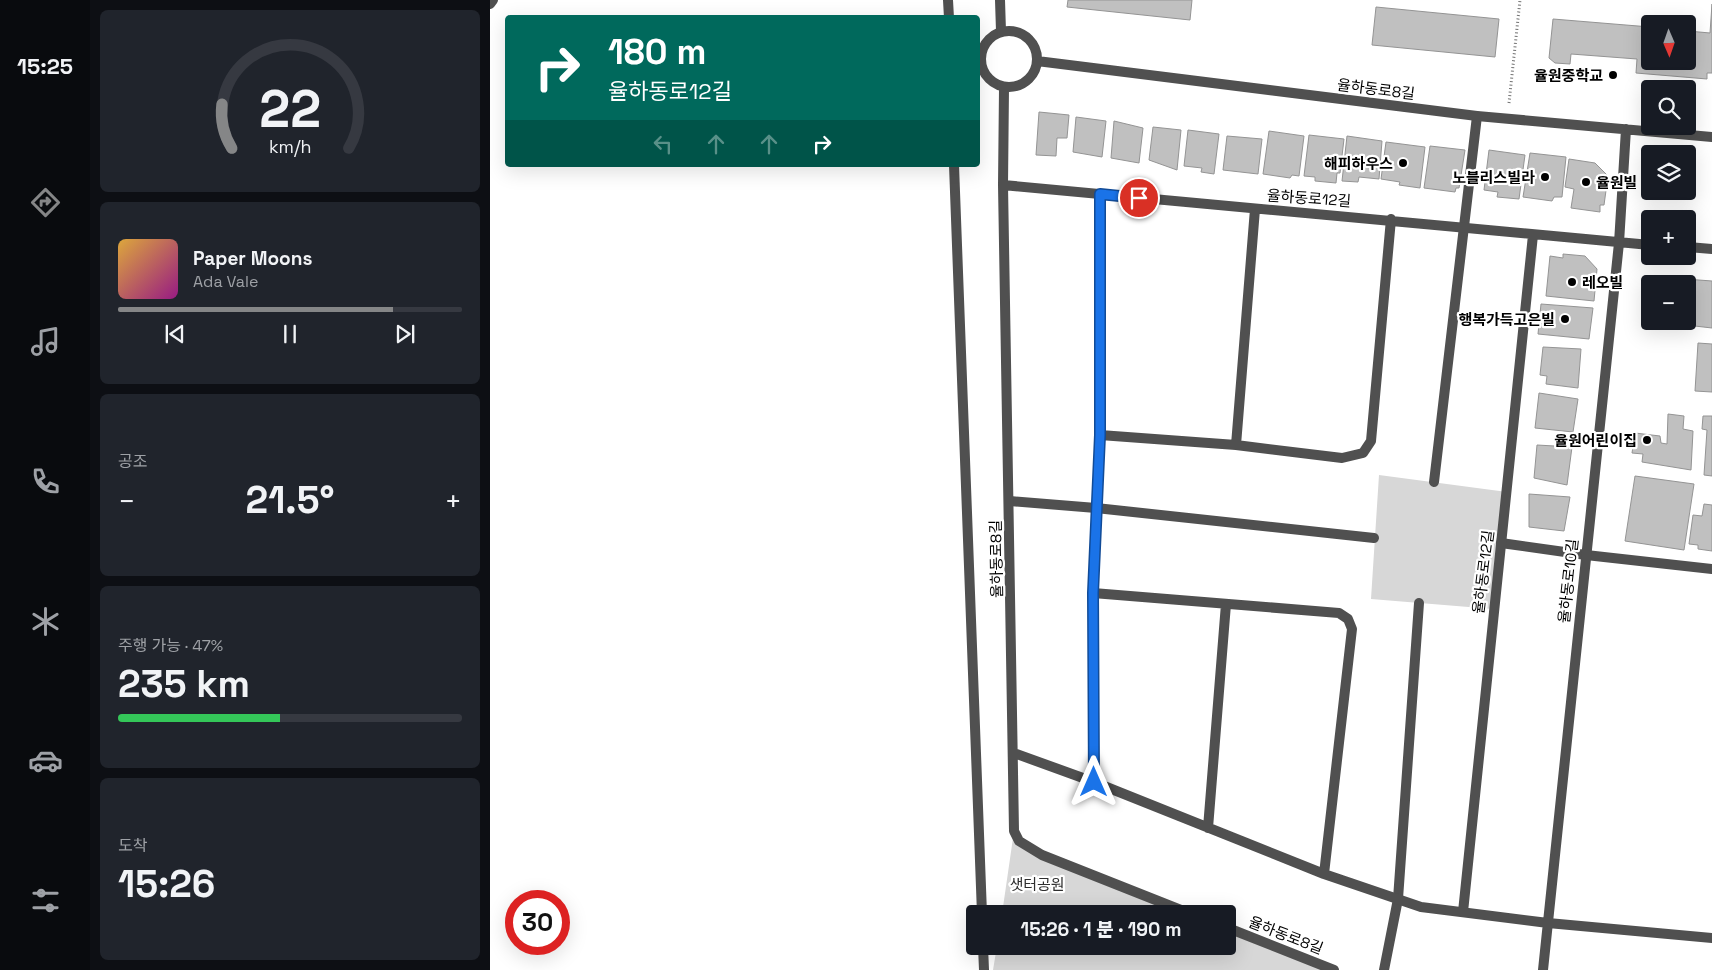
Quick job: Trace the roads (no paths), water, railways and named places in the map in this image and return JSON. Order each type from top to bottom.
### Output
[{"type":"street","points":[[490,4],[493,0]]},
{"type":"street","points":[[948,0],[949,15]]},
{"type":"street","points":[[1000,0],[1001,32]]},
{"type":"street","points":[[1016,31],[1024,34],[1036,49],[1037,61],[1032,76],[1025,82],[1004,88],[994,84],[990,79],[981,63],[981,54],[984,45],[990,38],[1001,32],[1016,31]]},
{"type":"street","name":"율하동로8길","points":[[1037,61],[1477,116],[1712,137]]},
{"type":"street","name":"율하동로8길","points":[[1004,88],[1003,185],[1010,501],[1014,831],[1019,841],[1042,855],[1168,905]]},
{"type":"street","points":[[1434,482],[1477,116]]},
{"type":"street","name":"율하동로10길","points":[[1543,970],[1619,243],[1626,130]]},
{"type":"street","points":[[954,167],[982,905]]},
{"type":"street","name":"율하동로12길","points":[[1003,185],[1255,209],[1391,219],[1619,243]]},
{"type":"street","points":[[1094,782],[1093,593],[1100,435],[1100,194]]},
{"type":"street","name":"율하동로12길","points":[[1236,445],[1255,209]]},
{"type":"street","points":[[1100,435],[1236,445],[1342,458],[1362,453],[1371,441],[1391,219]]},
{"type":"street","name":"율하동로12길","points":[[1462,912],[1533,235]]},
{"type":"street","points":[[1619,243],[1641,244]]},
{"type":"street","points":[[1696,248],[1712,249]]},
{"type":"street","points":[[1010,501],[1096,508],[1374,538]]},
{"type":"street","points":[[1501,543],[1712,570]]},
{"type":"street","points":[[1093,593],[1339,613],[1348,618],[1352,629],[1324,874]]},
{"type":"street","points":[[1384,970],[1398,899],[1419,603]]},
{"type":"street","points":[[1208,828],[1226,604]]},
{"type":"street","points":[[1014,752],[1324,874],[1421,907],[1548,923],[1712,938]]},
{"type":"street","name":"율하동로8길","points":[[1236,931],[1334,970]]},
{"type":"street","points":[[983,955],[984,970]]},
{"type":"place","name":"율원중학교","points":[[1613,75]]},
{"type":"place","name":"해피하우스","points":[[1403,163]]},
{"type":"place","name":"노블리스빌라","points":[[1545,177]]},
{"type":"place","name":"율원빌","points":[[1586,182]]},
{"type":"place","name":"레오빌","points":[[1572,282]]},
{"type":"place","name":"행복가득고은빌","points":[[1565,319]]},
{"type":"place","name":"율원어린이집","points":[[1647,440]]},
{"type":"park label","name":"샛터공원","points":[[1037,884]]}]
